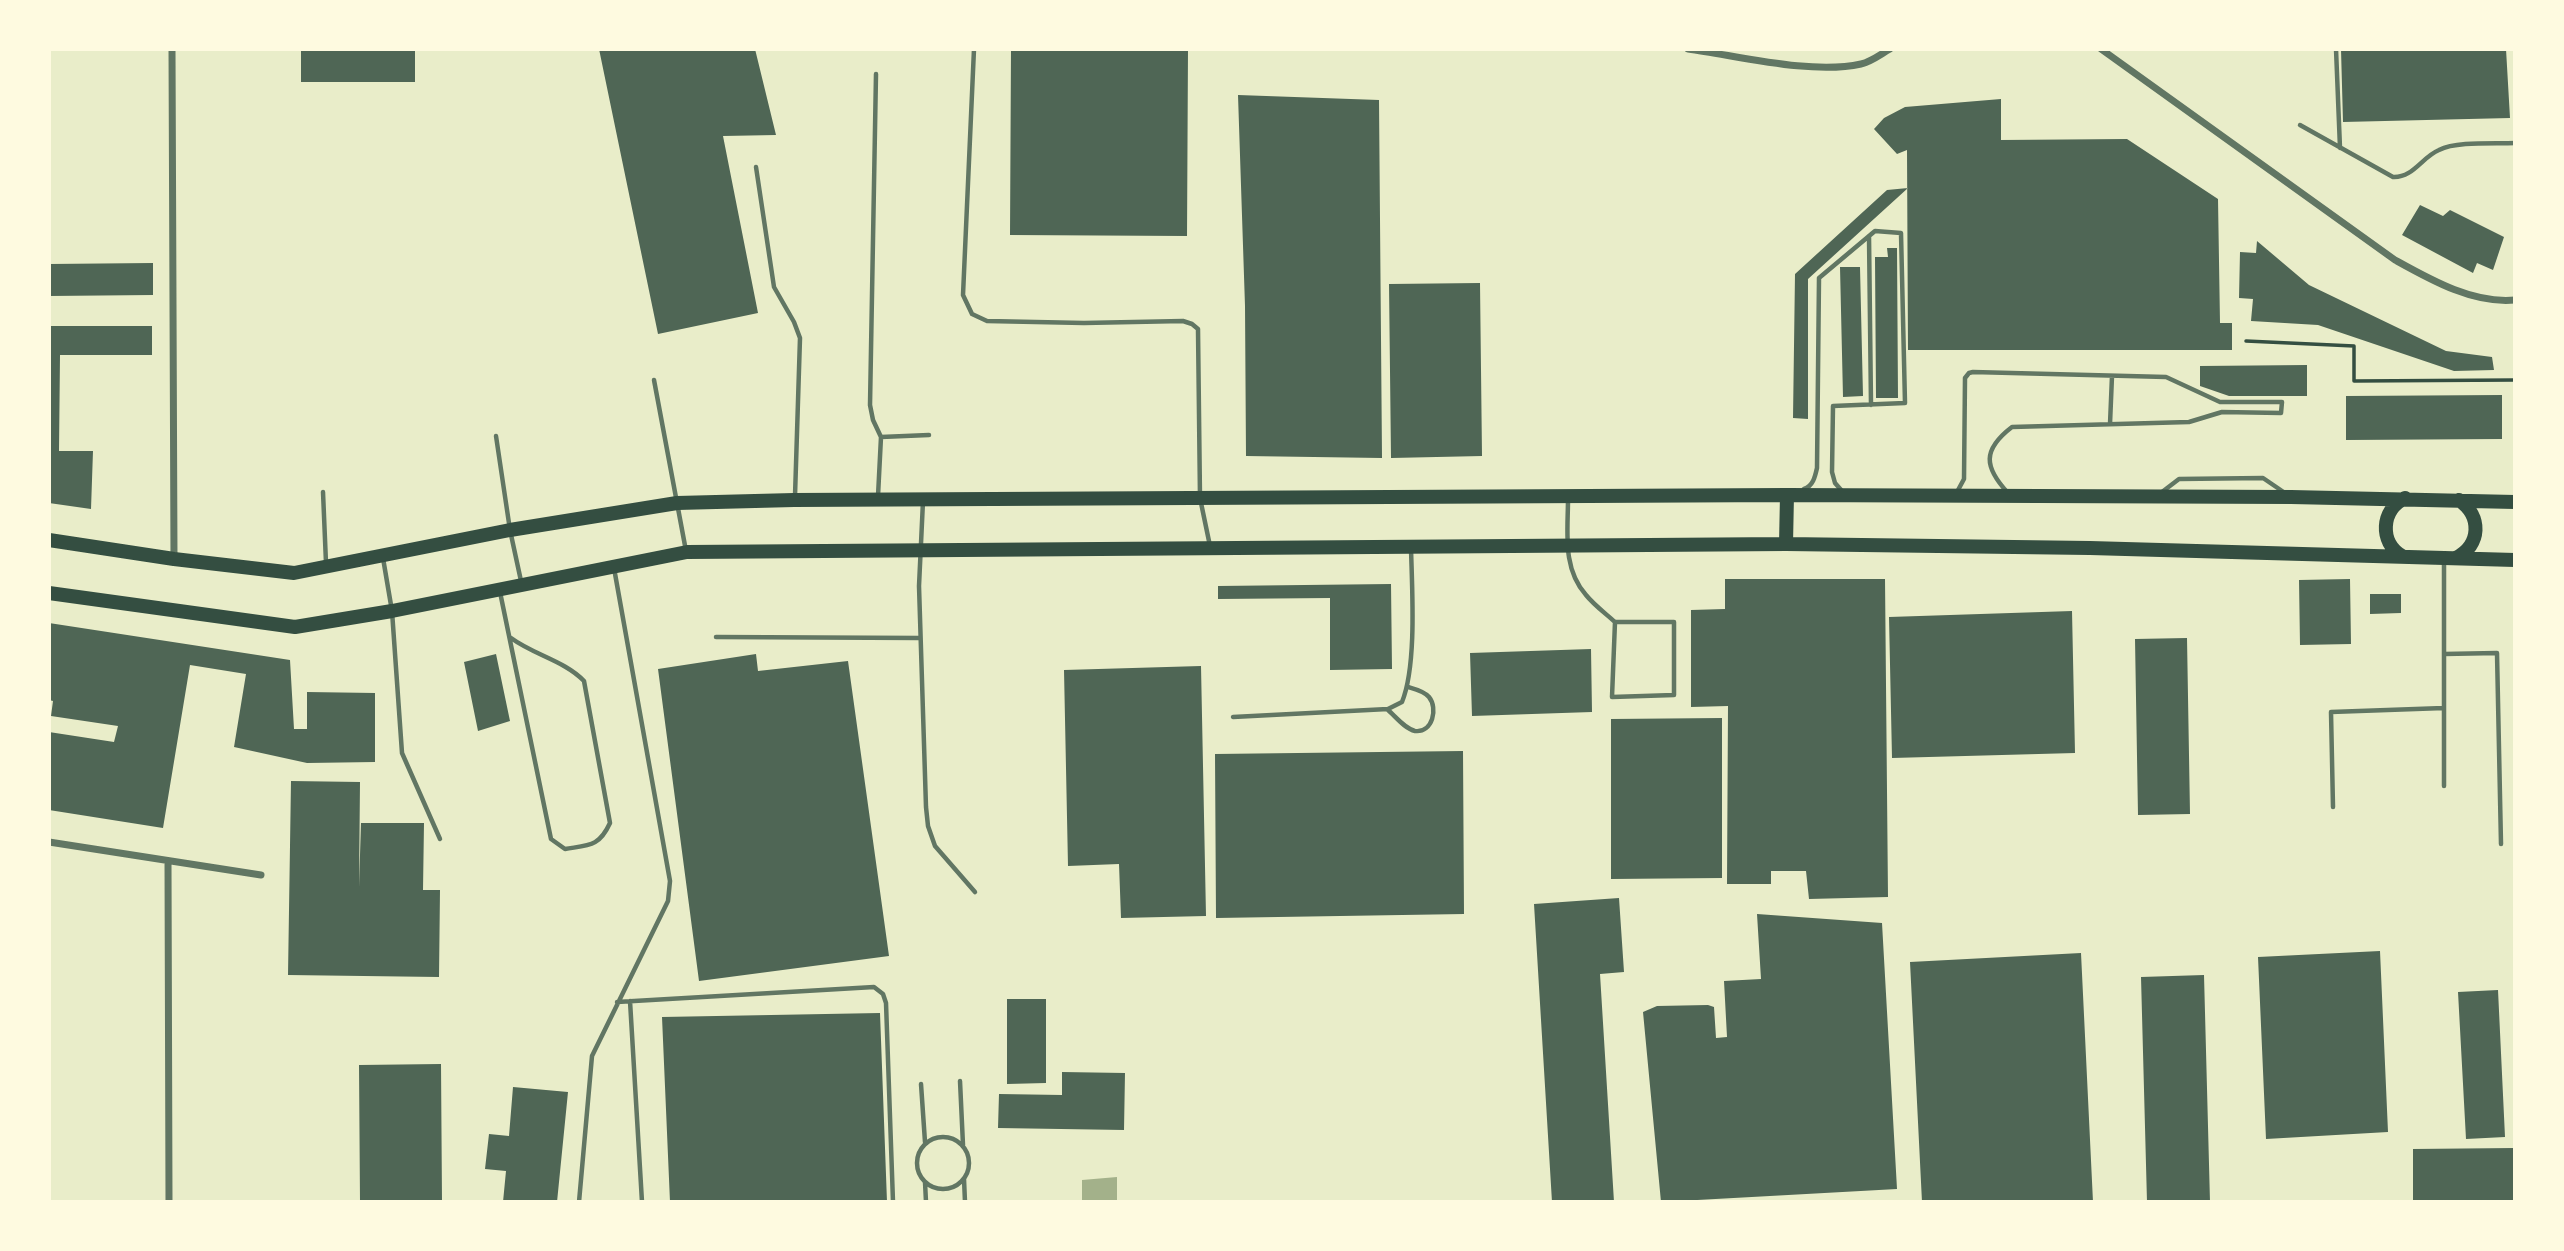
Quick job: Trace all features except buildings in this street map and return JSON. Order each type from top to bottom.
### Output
[{"type":"main road","points":[[49,540],[174,559],[294,573],[510,530],[677,503],[1568,495],[2157,496],[2406,498],[2515,502]]},
{"type":"main road","points":[[1786,544],[1787,495]]},
{"type":"main road","points":[[2402,556],[2389,543],[2386,524],[2391,510],[2406,498]]},
{"type":"main road","points":[[2450,558],[2468,550],[2476,533],[2473,514],[2459,500]]},
{"type":"main road","points":[[49,593],[295,627],[392,611],[687,552],[1786,544],[2090,548],[2515,560]]},
{"type":"street","points":[[172,49],[174,559]]},
{"type":"street","points":[[1688,49],[1805,66],[1832,67],[1863,64],[1890,49]]},
{"type":"street","points":[[2101,49],[2395,260],[2440,285],[2497,302],[2515,300]]},
{"type":"street","points":[[49,842],[261,875]]},
{"type":"street","points":[[168,861],[169,1202]]},
{"type":"lane","points":[[974,49],[963,295],[972,314],[987,321],[1183,321],[1198,329],[1200,498],[1210,547]]},
{"type":"lane","points":[[2336,49],[2340,148]]},
{"type":"lane","points":[[876,74],[870,405],[881,437],[877,500]]},
{"type":"lane","points":[[2300,125],[2387,176],[2398,178],[2437,150],[2450,146],[2515,143]]},
{"type":"lane","points":[[756,167],[774,287],[800,338],[794,500]]},
{"type":"lane","points":[[1787,495],[1809,488],[1817,468],[1819,278],[1875,232],[1901,233],[1905,403],[1833,406],[1832,472],[1838,489],[1849,495]]},
{"type":"lane","points":[[1869,236],[1871,405]]},
{"type":"lane","points":[[1955,495],[1964,479],[1965,379],[1969,373],[2166,377],[2220,402],[2282,402],[2281,413],[2222,412],[2189,422],[2012,427],[1994,445],[1990,457],[1990,469],[1994,477],[2011,496]]},
{"type":"lane","points":[[2110,424],[2112,376]]},
{"type":"lane","points":[[654,380],[687,552]]},
{"type":"lane","points":[[881,437],[929,435]]},
{"type":"lane","points":[[496,436],[510,530],[522,585]]},
{"type":"lane","points":[[323,492],[327,567]]},
{"type":"lane","points":[[1568,495],[1567,546],[1570,571],[1586,595],[1615,622],[1674,622],[1674,695],[1612,697],[1615,622]]},
{"type":"lane","points":[[923,500],[920,638],[926,807],[935,846],[975,892]]},
{"type":"lane","points":[[1233,717],[1388,709],[1402,702],[1408,687],[1413,595],[1411,547]]},
{"type":"lane","points":[[383,557],[392,611],[402,753],[440,839]]},
{"type":"lane","points":[[2444,786],[2444,654],[2450,558]]},
{"type":"lane","points":[[579,1202],[592,1056],[668,901],[670,881],[614,566]]},
{"type":"lane","points":[[500,589],[551,839],[565,849],[593,845],[604,837],[610,823],[584,681],[574,671],[535,653],[511,638]]},
{"type":"lane","points":[[716,637],[920,638]]},
{"type":"lane","points":[[2444,654],[2497,653],[2501,844]]},
{"type":"lane","points":[[1388,709],[1407,727],[1416,731],[1424,730],[1430,725],[1433,716],[1431,700],[1426,694],[1408,687]]},
{"type":"lane","points":[[2333,807],[2331,712],[2444,708]]},
{"type":"lane","points":[[617,1002],[874,987],[883,994],[886,1003],[893,1202]]},
{"type":"lane","points":[[630,1001],[642,1202]]},
{"type":"lane","points":[[960,1081],[963,1146],[969,1161],[964,1178],[965,1202]]},
{"type":"lane","points":[[921,1084],[926,1143]]},
{"type":"lane","points":[[926,1202],[925,1181],[918,1167],[920,1150],[933,1139],[949,1137],[963,1146]]},
{"type":"lane","points":[[925,1181],[933,1186],[949,1188],[964,1178]]},
{"type":"path","points":[[2246,341],[2354,346],[2354,381],[2515,380]]},
{"type":"shaded area","points":[[1117,1177],[1117,1202],[1082,1202],[1082,1180]]}]
